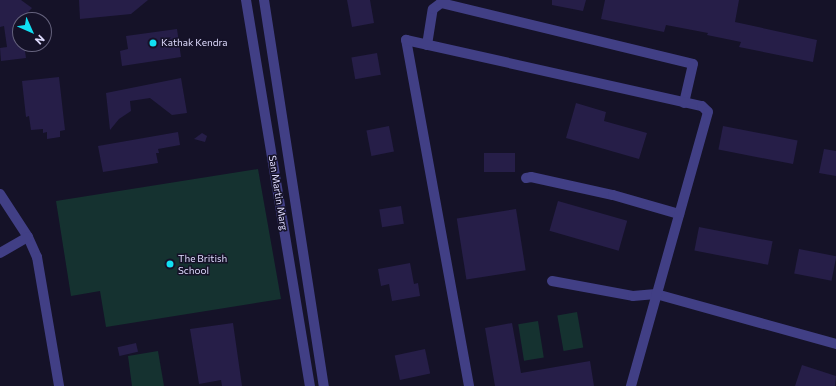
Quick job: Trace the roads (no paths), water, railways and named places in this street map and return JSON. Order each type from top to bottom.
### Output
[{"type":"street","name":"San Martin Marg","points":[[246,0],[310,386]]},
{"type":"street","name":"San Martin Marg","points":[[264,0],[324,386]]},
{"type":"street","points":[[427,45],[433,9],[441,3],[693,64],[684,103]]},
{"type":"street","points":[[469,386],[406,40],[702,106],[708,114],[631,386]]},
{"type":"street","points":[[526,178],[531,177],[613,195],[679,214]]},
{"type":"street","points":[[0,194],[28,237],[39,269],[59,386]]},
{"type":"street","points":[[0,253],[28,237]]},
{"type":"street","points":[[552,281],[633,296],[656,294],[836,344]]},
{"type":"place","name":"Kathak Kendra","points":[[153,43]]},
{"type":"place","name":"The British School","points":[[170,264]]}]
